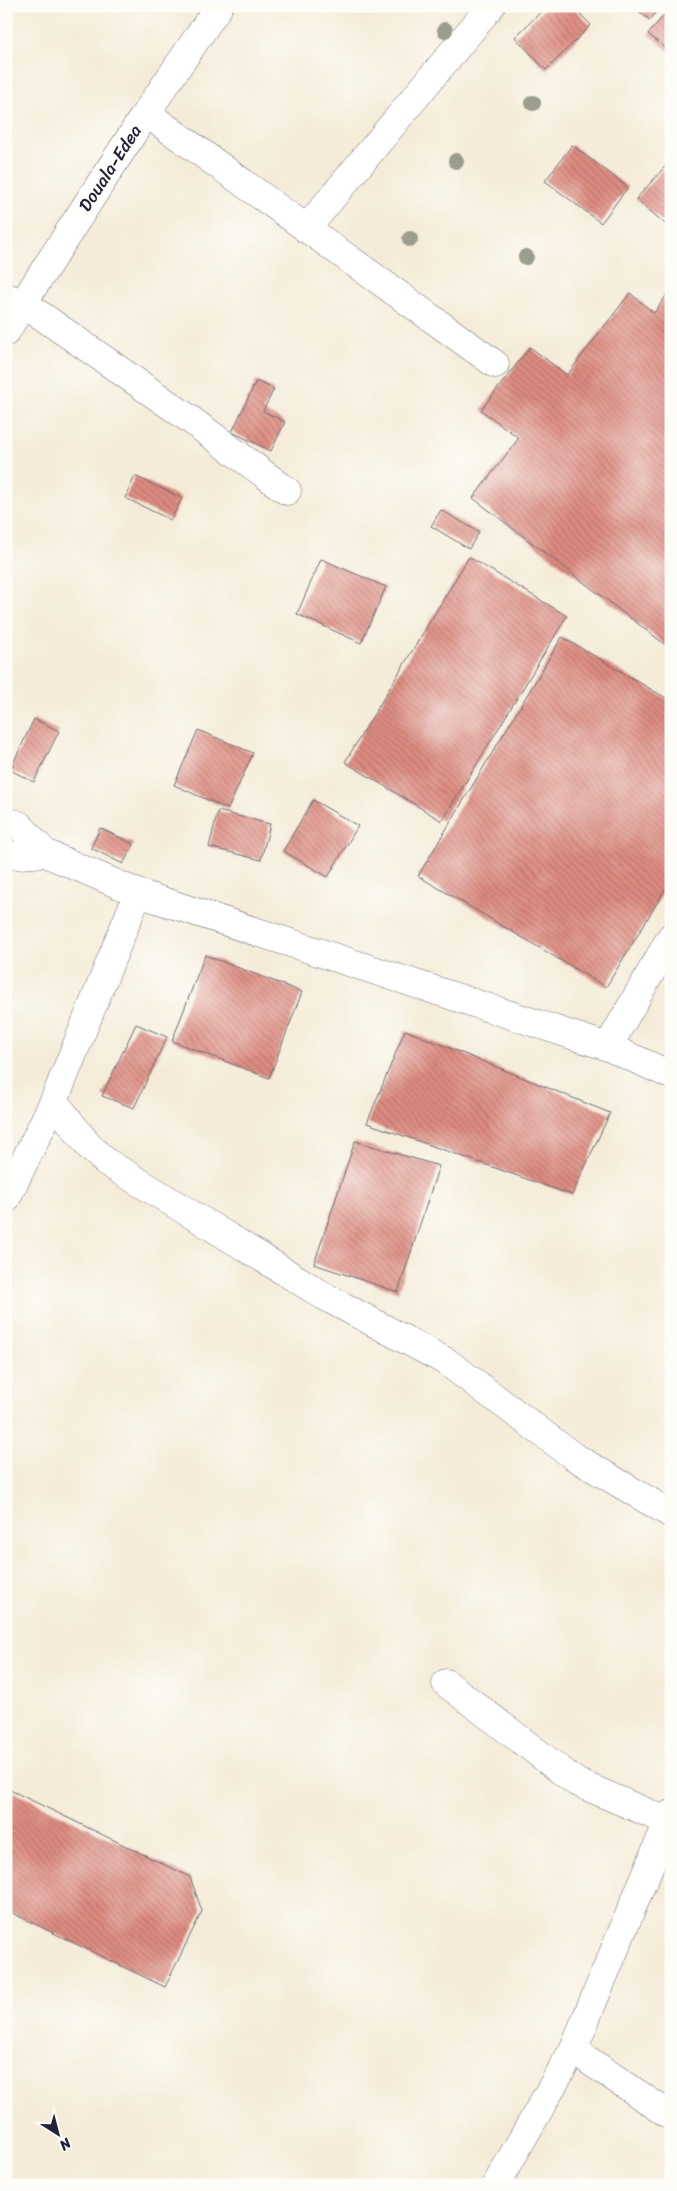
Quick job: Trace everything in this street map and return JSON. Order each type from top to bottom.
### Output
[{"type":"main road","name":"Douala-Edea","points":[[6,332],[14,300],[146,114],[218,6]]},
{"type":"main road","points":[[306,229],[491,6]]},
{"type":"main road","points":[[146,114],[496,364]]},
{"type":"main road","points":[[14,300],[191,420],[287,491]]},
{"type":"main road","points":[[6,821],[19,825],[45,853],[138,893],[608,1047],[671,1075]]},
{"type":"main road","points":[[6,856],[45,853]]},
{"type":"main road","points":[[6,1200],[54,1101],[138,893]]},
{"type":"main road","points":[[608,1047],[671,937]]},
{"type":"main road","points":[[54,1101],[88,1145],[105,1161],[324,1296],[448,1362],[573,1456],[671,1514]]},
{"type":"main road","points":[[446,1683],[576,1782],[669,1818],[573,2050],[496,2185]]},
{"type":"main road","points":[[573,2050],[671,2116]]},
{"type":"building","points":[[547,6],[572,6],[591,25],[546,70],[515,37]]},
{"type":"building","points":[[632,6],[660,6],[650,20]]},
{"type":"building","points":[[666,13],[671,18],[671,53],[648,34]]},
{"type":"building","points":[[572,145],[628,187],[601,223],[545,181]]},
{"type":"building","points":[[671,160],[671,229],[636,199]]},
{"type":"building","points":[[671,289],[671,649],[473,498],[519,438],[481,410],[530,347],[567,375],[630,293],[654,313]]},
{"type":"building","points":[[256,381],[274,389],[263,411],[285,422],[271,451],[232,432]]},
{"type":"building","points":[[135,476],[182,498],[171,520],[125,498]]},
{"type":"building","points":[[441,510],[479,532],[469,549],[431,526]]},
{"type":"building","points":[[469,557],[567,616],[442,821],[345,762]]},
{"type":"building","points":[[321,559],[386,587],[361,643],[297,614]]},
{"type":"building","points":[[562,637],[671,701],[671,880],[606,987],[418,876]]},
{"type":"building","points":[[34,719],[59,731],[34,782],[10,770]]},
{"type":"building","points":[[198,730],[253,753],[228,809],[174,785]]},
{"type":"building","points":[[313,800],[358,826],[328,877],[283,851]]},
{"type":"building","points":[[218,811],[270,824],[261,860],[209,847]]},
{"type":"building","points":[[100,828],[134,844],[123,864],[91,848]]},
{"type":"building","points":[[205,955],[302,992],[269,1078],[172,1041]]},
{"type":"building","points":[[136,1024],[167,1037],[134,1108],[102,1096]]},
{"type":"building","points":[[405,1030],[610,1113],[572,1195],[367,1123]]},
{"type":"building","points":[[355,1141],[439,1166],[398,1292],[314,1264]]},
{"type":"building","points":[[6,1788],[190,1877],[202,1911],[165,1987],[6,1910]]}]
